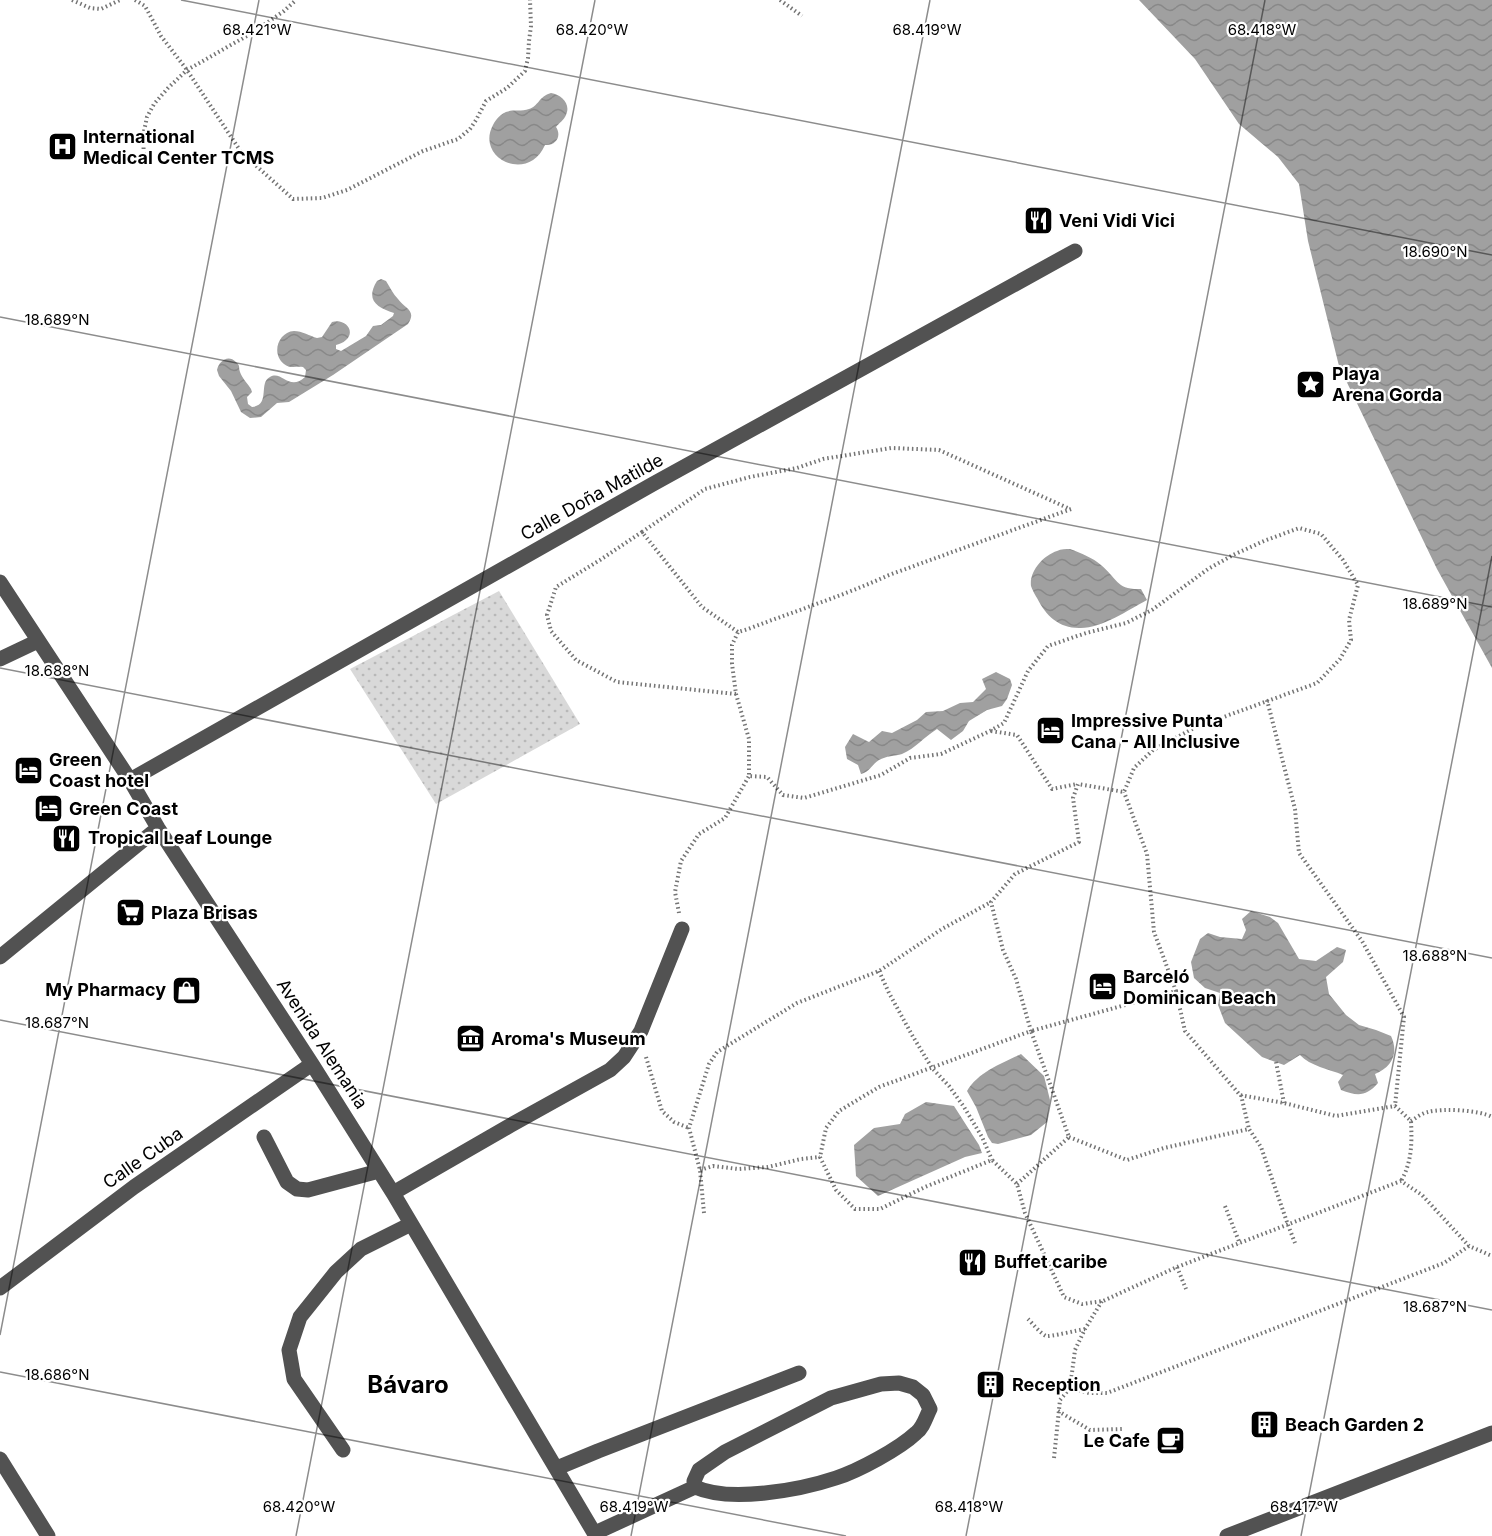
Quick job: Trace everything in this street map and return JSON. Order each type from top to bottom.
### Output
[{"type":"street","name":"Calle Doña Matilde","points":[[130,780],[643,490],[1075,250]]},
{"type":"street","name":"Avenida Alemania","points":[[0,582],[130,780],[158,828],[393,1193],[596,1534]]},
{"type":"street","points":[[0,659],[38,641]]},
{"type":"street","points":[[0,957],[158,828]]},
{"type":"street","points":[[393,1193],[610,1070],[624,1057],[641,1030],[682,929]]},
{"type":"street","name":"Calle Cuba","points":[[0,1288],[134,1187],[312,1064]]},
{"type":"street","points":[[264,1137],[287,1182],[297,1189],[308,1190],[379,1171]]},
{"type":"street","points":[[343,1450],[294,1379],[289,1350],[300,1317],[336,1272],[362,1250],[411,1224]]},
{"type":"street","points":[[556,1468],[799,1373]]},
{"type":"street","points":[[596,1534],[695,1487],[714,1493],[747,1494],[792,1489],[837,1478],[870,1463],[918,1432],[930,1409],[923,1395],[913,1387],[899,1383],[881,1384],[831,1398],[725,1452],[699,1470],[694,1481],[695,1487]]},
{"type":"street","points":[[1227,1536],[1492,1433]]},
{"type":"street","points":[[0,1459],[48,1536]]},
{"type":"path","points":[[72,0],[90,8],[101,9],[120,0]]},
{"type":"path","points":[[135,0],[145,6],[161,36],[187,70],[241,152],[293,199],[322,198],[347,190],[423,151],[458,139],[470,129],[486,101],[507,88],[525,71],[531,26],[530,0]]},
{"type":"path","points":[[144,158],[143,136],[147,117],[154,104],[168,88],[187,70],[252,33],[297,0]]},
{"type":"path","points":[[780,0],[802,16]]},
{"type":"path","points":[[682,929],[675,892],[681,861],[699,834],[725,818],[749,776],[749,739],[736,694],[732,664],[732,645],[738,632],[1071,509],[939,450],[891,448],[823,459],[797,468],[705,489],[556,587],[547,615],[551,631],[576,660],[617,682],[736,694]]},
{"type":"path","points":[[749,776],[767,777],[783,795],[804,798],[881,775],[910,758],[941,754],[1004,723],[1028,671],[1048,645],[1126,623],[1152,610],[1208,569],[1264,541],[1299,528],[1321,534],[1343,560],[1358,585],[1349,620],[1351,640],[1340,659],[1317,683],[1196,727],[1153,750],[1134,768],[1124,792],[1146,854],[1154,932],[1176,991],[1185,1031],[1240,1095],[1249,1129],[1262,1147],[1295,1243]]},
{"type":"path","points":[[642,532],[702,607],[738,632]]},
{"type":"path","points":[[1267,700],[1295,808],[1299,853],[1362,941],[1404,1017],[1395,1106]]},
{"type":"path","points":[[990,731],[1017,735],[1052,789],[1078,784],[1124,792]]},
{"type":"path","points":[[704,1213],[700,1170],[689,1128],[709,1064],[717,1052],[797,1003],[879,971],[942,929],[991,902],[1015,874],[1079,842],[1073,798],[1078,784]]},
{"type":"path","points":[[991,902],[1003,950],[1016,979],[1031,1031],[1069,1137],[1127,1160],[1164,1148],[1249,1129]]},
{"type":"path","points":[[879,971],[888,993],[932,1068],[964,1107],[982,1137],[992,1160],[1017,1184],[1025,1213],[1064,1297],[1082,1304],[1102,1301],[1177,1267],[1401,1181],[1407,1170],[1413,1145],[1411,1122],[1395,1106]]},
{"type":"path","points":[[992,1160],[925,1187],[880,1209],[855,1209],[836,1190],[820,1157],[826,1128],[839,1111],[879,1087],[1031,1031],[1176,991]]},
{"type":"path","points":[[634,1042],[644,1052],[662,1111],[674,1122],[689,1128]]},
{"type":"path","points":[[1276,1062],[1284,1103]]},
{"type":"path","points":[[1240,1095],[1336,1116],[1395,1106]]},
{"type":"path","points":[[1411,1122],[1427,1112],[1437,1111],[1457,1110],[1492,1117]]},
{"type":"path","points":[[1017,1184],[1069,1137]]},
{"type":"path","points":[[700,1170],[713,1166],[738,1169],[768,1167],[820,1157]]},
{"type":"path","points":[[1401,1181],[1422,1195],[1468,1246],[1492,1256]]},
{"type":"path","points":[[1225,1206],[1240,1244]]},
{"type":"path","points":[[1070,1388],[1089,1393],[1107,1393],[1444,1263],[1468,1246]]},
{"type":"path","points":[[1177,1267],[1186,1289]]},
{"type":"path","points":[[1054,1458],[1060,1400],[1070,1388],[1075,1350],[1102,1301]]},
{"type":"path","points":[[1028,1319],[1049,1337],[1085,1329]]},
{"type":"path","points":[[1058,1411],[1090,1430],[1123,1429]]},
{"type":"shaded area","points":[[499,591],[580,724],[436,804],[350,669]]},
{"type":"water","points":[[1139,0],[1492,0],[1492,668],[1437,569],[1339,366],[1308,241],[1299,184],[1278,157],[1239,124],[1195,59]]},
{"type":"water","points":[[551,93],[562,98],[567,107],[565,117],[556,127],[557,140],[545,145],[537,157],[527,163],[516,165],[497,156],[491,148],[489,137],[497,119],[506,112],[532,108],[544,96]]},
{"type":"water","points":[[381,279],[386,281],[396,297],[411,313],[408,324],[289,402],[277,403],[261,417],[250,418],[241,412],[231,391],[219,376],[217,370],[222,361],[230,359],[238,364],[252,392],[247,397],[248,404],[252,407],[258,405],[263,398],[265,384],[270,377],[278,376],[294,382],[305,377],[306,370],[303,367],[284,364],[278,355],[280,339],[288,332],[294,331],[317,338],[322,337],[332,322],[341,322],[348,326],[350,333],[345,341],[336,345],[336,349],[341,351],[366,336],[373,326],[381,325],[393,316],[394,313],[382,309],[373,298],[374,288],[377,281]]},
{"type":"water","points":[[1070,549],[1098,562],[1122,586],[1141,589],[1147,600],[1114,618],[1087,627],[1065,626],[1054,620],[1031,587],[1032,575],[1038,564],[1047,556],[1059,550]]},
{"type":"water","points":[[996,672],[1010,679],[1012,685],[1007,699],[1002,706],[987,710],[969,721],[963,731],[951,740],[937,729],[907,752],[879,760],[861,774],[858,765],[847,759],[845,747],[853,734],[869,742],[882,731],[892,733],[917,720],[926,712],[943,711],[960,703],[973,702],[986,689],[982,679]]},
{"type":"water","points":[[1251,911],[1270,917],[1278,923],[1299,959],[1316,961],[1337,947],[1346,950],[1343,962],[1326,977],[1329,994],[1346,1015],[1359,1025],[1391,1036],[1394,1048],[1390,1063],[1375,1074],[1378,1083],[1369,1091],[1357,1094],[1341,1090],[1338,1082],[1343,1075],[1314,1065],[1300,1055],[1284,1065],[1262,1057],[1225,1023],[1218,1005],[1220,993],[1205,988],[1194,978],[1191,962],[1200,939],[1208,933],[1220,937],[1242,939],[1246,930],[1242,919]]},
{"type":"water","points":[[1021,1054],[1044,1076],[1050,1100],[1047,1122],[1031,1135],[998,1144],[992,1143],[967,1091],[984,1073]]},
{"type":"water","points":[[926,1102],[954,1106],[982,1153],[965,1157],[878,1196],[856,1176],[854,1145],[874,1128],[900,1124],[905,1114]]},
{"type":"place","name":"International Medical Center TCMS","points":[[62,147]]},
{"type":"place","name":"Veni Vidi Vici","points":[[1038,221]]},
{"type":"place","name":"Playa Arena Gorda","points":[[1311,384]]},
{"type":"place","name":"Impressive Punta Cana - All Inclusive","points":[[1050,731]]},
{"type":"place","name":"Green Coast hotel","points":[[28,770]]},
{"type":"place","name":"Green Coast","points":[[48,809]]},
{"type":"place","name":"Tropical Leaf Lounge","points":[[67,838]]},
{"type":"place","name":"Plaza Brisas","points":[[130,913]]},
{"type":"place","name":"Barceló Dominican Beach","points":[[1102,987]]},
{"type":"place","name":"My Pharmacy","points":[[187,990]]},
{"type":"place","name":"Aroma's Museum","points":[[470,1039]]},
{"type":"place","name":"Buffet caribe","points":[[973,1262]]},
{"type":"place","name":"Reception","points":[[991,1385]]},
{"type":"place","name":"Beach Garden 2","points":[[1264,1425]]},
{"type":"place","name":"Le Cafe","points":[[1171,1441]]},
{"type":"district","name":"Bávaro","points":[[408,1385]]}]
